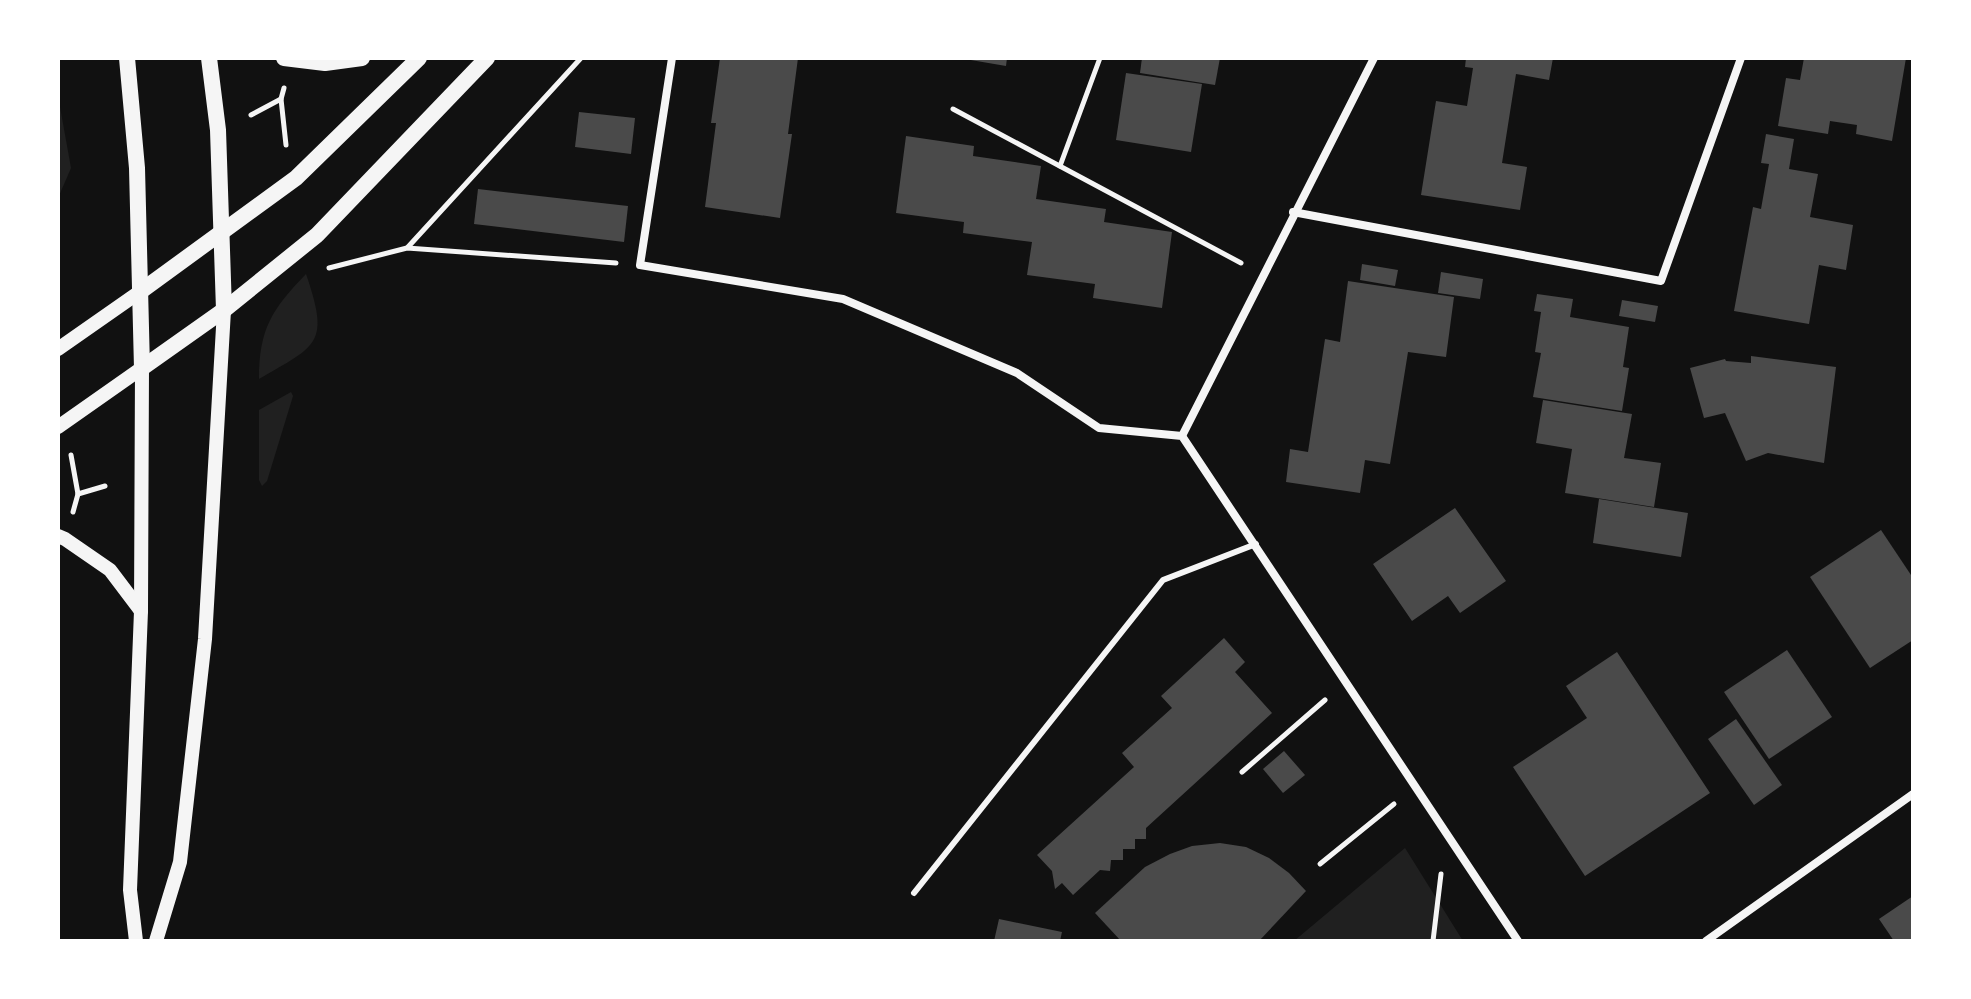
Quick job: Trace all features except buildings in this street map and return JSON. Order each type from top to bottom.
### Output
[{"type":"main road","points":[[127,58],[136,153],[142,368]]},
{"type":"main road","points":[[209,58],[218,130],[224,310]]},
{"type":"main road","points":[[284,58],[325,63],[362,58]]},
{"type":"main road","points":[[141,291],[305,170],[419,58]]},
{"type":"main road","points":[[142,368],[224,310],[317,235],[487,58]]},
{"type":"street","points":[[672,58],[640,265],[843,299],[1017,373],[1099,428],[1182,436]]},
{"type":"street","points":[[1182,436],[1293,212],[1374,58]]},
{"type":"street","points":[[1293,212],[1661,281],[1741,58]]},
{"type":"street","points":[[58,349],[141,291]]},
{"type":"street","points":[[156,941],[180,862],[202,668],[224,310]]},
{"type":"street","points":[[58,427],[142,368]]},
{"type":"street","points":[[136,941],[130,890],[141,611],[142,368]]},
{"type":"street","points":[[1182,436],[1518,941]]},
{"type":"street","points":[[58,536],[110,570],[141,611]]},
{"type":"street","points":[[1706,941],[1913,794]]},
{"type":"lane","points":[[914,893],[1163,580],[1256,544]]},
{"type":"path","points":[[407,248],[581,58]]},
{"type":"path","points":[[1060,166],[1100,58]]},
{"type":"path","points":[[287,76],[281,99],[287,150]]},
{"type":"path","points":[[251,115],[281,99]]},
{"type":"path","points":[[953,109],[1263,275]]},
{"type":"path","points":[[324,256],[329,268],[407,248],[640,265]]},
{"type":"path","points":[[70,450],[78,494],[71,517]]},
{"type":"path","points":[[78,494],[105,486]]},
{"type":"path","points":[[1242,772],[1346,681]]},
{"type":"path","points":[[1320,864],[1416,786]]},
{"type":"path","points":[[1433,941],[1446,830]]},
{"type":"shaded area","points":[[58,96],[71,168],[58,198]]},
{"type":"shaded area","points":[[306,274],[317,315],[314,340],[295,358],[259,379],[262,346],[270,321],[284,298]]},
{"type":"shaded area","points":[[291,392],[293,396],[267,481],[262,486],[259,480],[259,410]]},
{"type":"shaded area","points":[[1405,848],[1463,941],[1294,941]]}]
